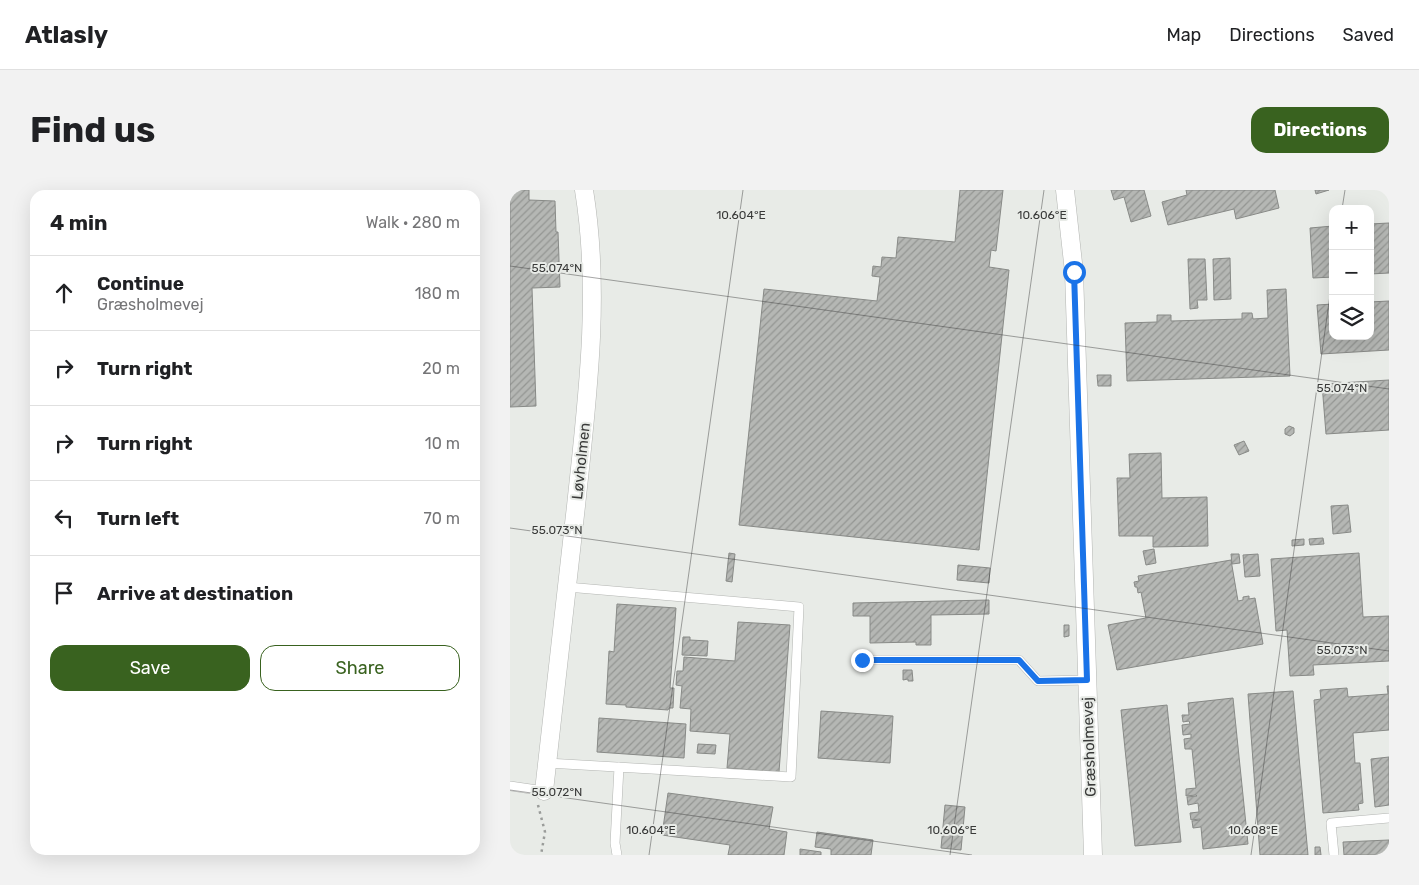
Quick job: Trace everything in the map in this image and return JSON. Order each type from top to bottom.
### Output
[{"type":"street","name":"Løvholmen","points":[[540,790],[547,763],[589,384],[593,302],[588,216],[584,190]]},
{"type":"street","name":"Græsholmevej","points":[[1065,190],[1074,272],[1093,855]]},
{"type":"lane","points":[[547,763],[791,777],[799,607],[567,587]]},
{"type":"lane","points":[[862,660],[1019,660],[1038,681],[1087,680]]},
{"type":"lane","points":[[617,855],[615,843],[618,767]]},
{"type":"lane","points":[[510,786],[540,790]]},
{"type":"lane","points":[[1334,855],[1331,823],[1389,818]]},
{"type":"path","points":[[540,790],[538,802],[545,832],[541,855]]},
{"type":"building","points":[[510,190],[529,190],[529,200],[555,201],[560,287],[532,288],[536,406],[510,407]]},
{"type":"building","points":[[960,190],[1003,190],[996,251],[991,250],[989,267],[1009,270],[979,550],[739,525],[764,289],[877,301],[880,277],[872,276],[873,266],[881,267],[882,257],[896,258],[898,237],[955,242]]},
{"type":"building","points":[[1111,190],[1144,190],[1151,216],[1131,222],[1124,197],[1114,200]]},
{"type":"building","points":[[1186,190],[1275,190],[1279,208],[1236,219],[1234,209],[1168,225],[1162,202],[1187,195]]},
{"type":"building","points":[[1315,190],[1329,190],[1316,194]]},
{"type":"building","points":[[1389,223],[1389,273],[1374,274],[1374,224]]},
{"type":"building","points":[[1329,226],[1329,277],[1313,278],[1310,228]]},
{"type":"building","points":[[1230,258],[1231,299],[1214,300],[1213,259]]},
{"type":"building","points":[[1188,259],[1205,259],[1207,300],[1197,300],[1198,308],[1190,309]]},
{"type":"building","points":[[1286,289],[1290,376],[1127,381],[1125,323],[1157,322],[1157,315],[1171,315],[1171,321],[1242,319],[1242,313],[1252,313],[1253,319],[1268,318],[1267,290]]},
{"type":"building","points":[[1389,301],[1389,350],[1321,354],[1317,305],[1329,304],[1329,340],[1374,340],[1374,302]]},
{"type":"building","points":[[1097,375],[1111,375],[1111,386],[1098,386]]},
{"type":"building","points":[[1389,380],[1389,430],[1326,434],[1322,384]]},
{"type":"building","points":[[1289,426],[1294,428],[1294,433],[1290,436],[1285,434],[1285,429]]},
{"type":"building","points":[[1244,441],[1249,451],[1239,455],[1234,445]]},
{"type":"building","points":[[1161,453],[1162,498],[1207,497],[1208,546],[1153,547],[1153,536],[1119,536],[1117,478],[1130,478],[1129,454]]},
{"type":"building","points":[[1348,505],[1351,532],[1333,534],[1331,506]]},
{"type":"building","points":[[1323,538],[1324,544],[1310,545],[1309,539]]},
{"type":"building","points":[[1304,539],[1304,545],[1292,546],[1292,540]]},
{"type":"building","points":[[1154,549],[1156,563],[1146,565],[1143,551]]},
{"type":"building","points":[[729,553],[735,554],[732,582],[726,581]]},
{"type":"building","points":[[1359,553],[1363,617],[1389,616],[1389,661],[1313,665],[1314,675],[1290,676],[1287,630],[1276,631],[1271,559]]},
{"type":"building","points":[[1231,554],[1239,554],[1240,563],[1232,564]]},
{"type":"building","points":[[1258,554],[1260,576],[1245,577],[1243,555]]},
{"type":"building","points":[[1231,560],[1238,601],[1243,600],[1243,597],[1255,598],[1263,644],[1117,670],[1108,625],[1146,618],[1141,592],[1138,593],[1134,582],[1139,581],[1138,576]]},
{"type":"building","points":[[958,565],[990,568],[989,583],[957,580]]},
{"type":"building","points":[[989,600],[989,614],[931,615],[931,645],[916,645],[916,642],[870,643],[870,616],[853,616],[853,603]]},
{"type":"building","points":[[617,604],[676,608],[670,688],[674,688],[673,708],[668,710],[606,704],[609,651],[614,652]]},
{"type":"building","points":[[738,622],[790,625],[779,772],[727,768],[730,734],[690,731],[691,709],[680,708],[682,686],[676,685],[677,671],[683,671],[684,657],[735,661]]},
{"type":"building","points":[[1064,625],[1069,625],[1069,636],[1064,637]]},
{"type":"building","points":[[683,637],[690,637],[690,640],[708,641],[707,656],[682,655]]},
{"type":"building","points":[[903,670],[912,670],[913,681],[903,680]]},
{"type":"building","points":[[1387,686],[1389,686],[1389,730],[1353,733],[1355,763],[1360,763],[1363,803],[1358,804],[1359,810],[1323,813],[1314,700],[1321,699],[1320,690],[1347,688],[1348,697],[1388,694]]},
{"type":"building","points":[[1293,691],[1308,855],[1260,855],[1248,694]]},
{"type":"building","points":[[1233,698],[1248,844],[1203,849],[1201,827],[1193,828],[1192,821],[1200,819],[1191,820],[1190,813],[1199,812],[1198,803],[1188,805],[1187,797],[1197,796],[1186,796],[1186,789],[1196,788],[1192,749],[1185,749],[1184,739],[1191,738],[1191,734],[1183,735],[1182,725],[1190,724],[1189,721],[1183,722],[1182,715],[1189,715],[1188,703]]},
{"type":"building","points":[[1167,705],[1181,842],[1135,846],[1121,710]]},
{"type":"building","points":[[821,711],[893,716],[890,763],[818,758]]},
{"type":"building","points":[[599,718],[686,724],[684,758],[597,752]]},
{"type":"building","points":[[698,744],[716,745],[715,754],[697,753]]},
{"type":"building","points":[[1389,757],[1389,805],[1375,807],[1371,759]]},
{"type":"building","points":[[668,793],[773,807],[769,829],[787,832],[784,855],[728,855],[730,845],[662,835]]},
{"type":"building","points":[[945,805],[965,807],[961,850],[941,848]]},
{"type":"building","points":[[817,832],[873,840],[871,855],[831,855],[831,849],[815,847]]},
{"type":"building","points":[[1389,840],[1389,855],[1344,855],[1343,842]]},
{"type":"building","points":[[1315,847],[1320,847],[1321,855],[1315,855]]},
{"type":"building","points":[[800,849],[821,852],[821,855],[800,855]]},
{"type":"route","points":[[862,660],[1019,660],[1038,681],[1087,680],[1074,272]]}]
